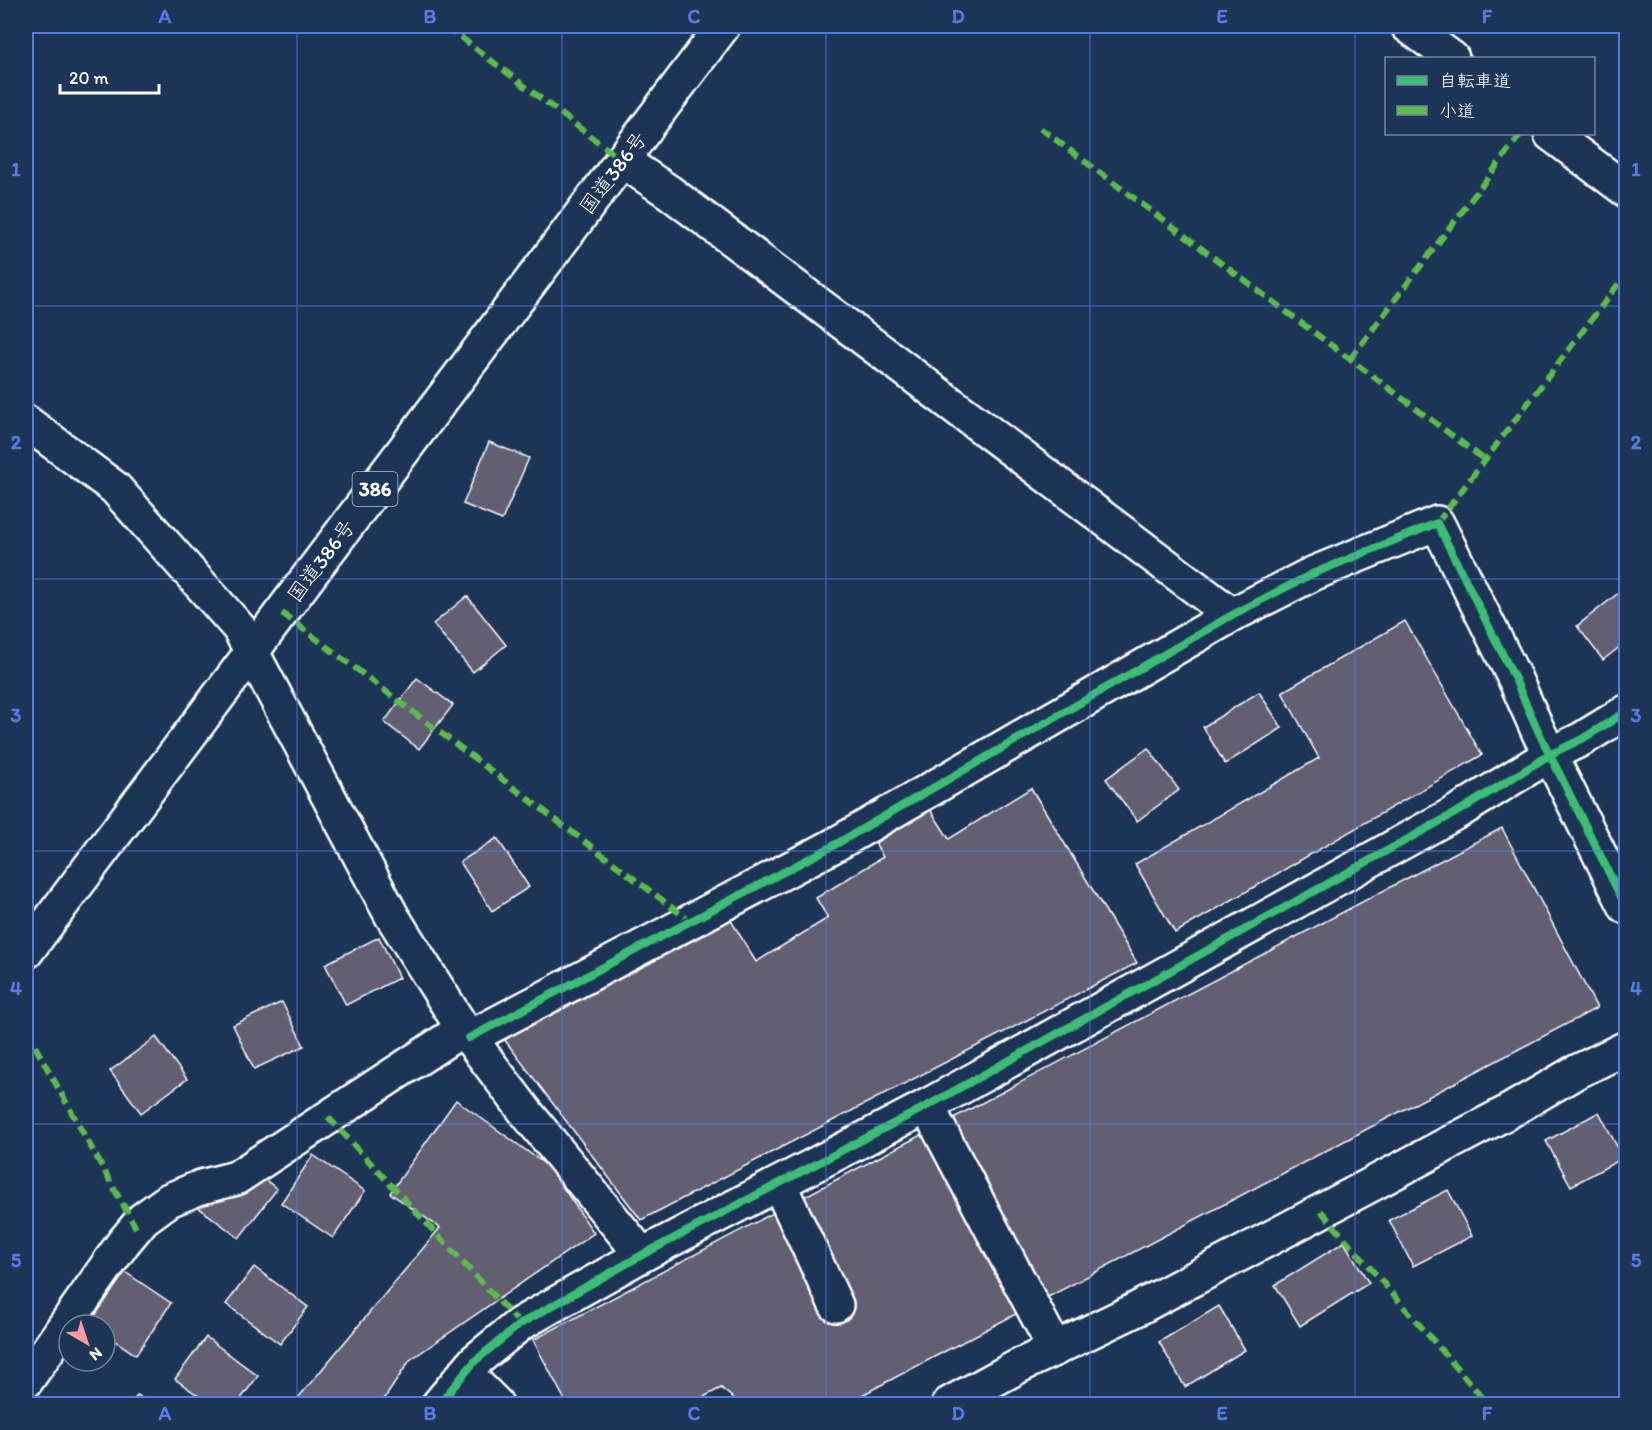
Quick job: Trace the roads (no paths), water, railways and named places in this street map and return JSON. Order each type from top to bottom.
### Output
[{"type":"main road","name":"国道386号","points":[[26,952],[723,26]]},
{"type":"main road","points":[[1408,26],[1451,57]]},
{"type":"main road","points":[[1552,135],[1626,190]]},
{"type":"main road","points":[[623,160],[669,192],[1232,615]]},
{"type":"main road","points":[[26,422],[115,488],[239,628],[392,916],[466,1033],[525,1111],[642,1255]]},
{"type":"main road","points":[[26,1382],[123,1243],[143,1219],[169,1200],[201,1187],[236,1178],[466,1033],[831,847],[1232,615],[1312,574],[1437,523],[1626,907]]},
{"type":"main road","points":[[439,1404],[475,1361],[520,1324],[642,1255],[927,1106],[1464,808],[1551,754],[1582,739],[1626,712]]},
{"type":"main road","points":[[949,1404],[1017,1367],[1131,1312],[1506,1113],[1574,1073],[1626,1048]]},
{"type":"main road","points":[[927,1106],[1055,1349]]},
{"type":"main road","points":[[779,1184],[836,1305]]},
{"type":"main road","points":[[465,1373],[496,1404]]}]
